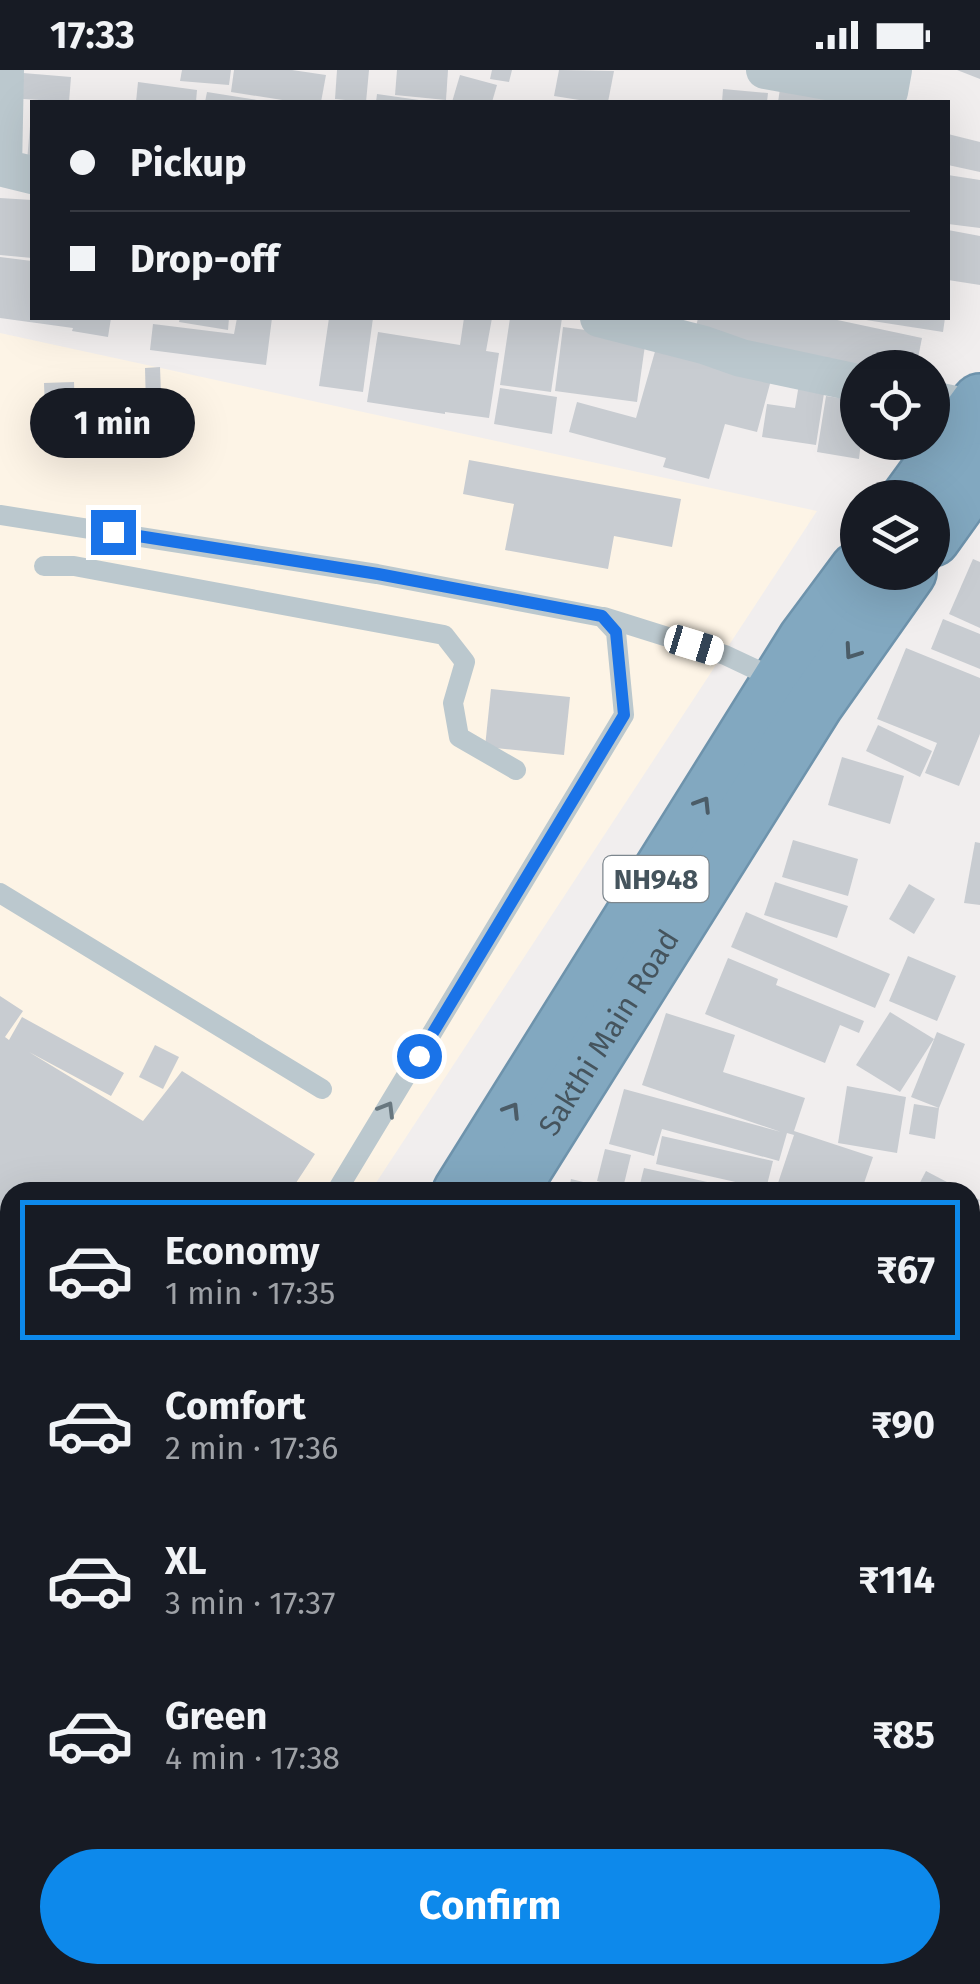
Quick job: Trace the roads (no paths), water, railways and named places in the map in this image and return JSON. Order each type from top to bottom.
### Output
[{"type":"highway","points":[[920,480],[962,404]]},
{"type":"highway","points":[[950,513],[980,471]]},
{"type":"highway","name":"NH948","points":[[467,1182],[806,640],[843,590]]},
{"type":"highway","name":"Sakthi Main Road","points":[[514,1182],[815,704],[895,590]]},
{"type":"street","points":[[5,70],[3,168],[30,175]]},
{"type":"street","points":[[765,70],[889,92],[893,70]]},
{"type":"street","points":[[608,320],[742,358],[840,379]]},
{"type":"lane","points":[[0,514],[378,574],[609,624],[725,655],[780,681]]},
{"type":"lane","points":[[44,566],[74,566],[444,635],[465,662],[453,703],[460,737],[516,770]]},
{"type":"lane","points":[[342,1182],[624,715],[609,624]]},
{"type":"lane","points":[[0,894],[322,1088]]}]
